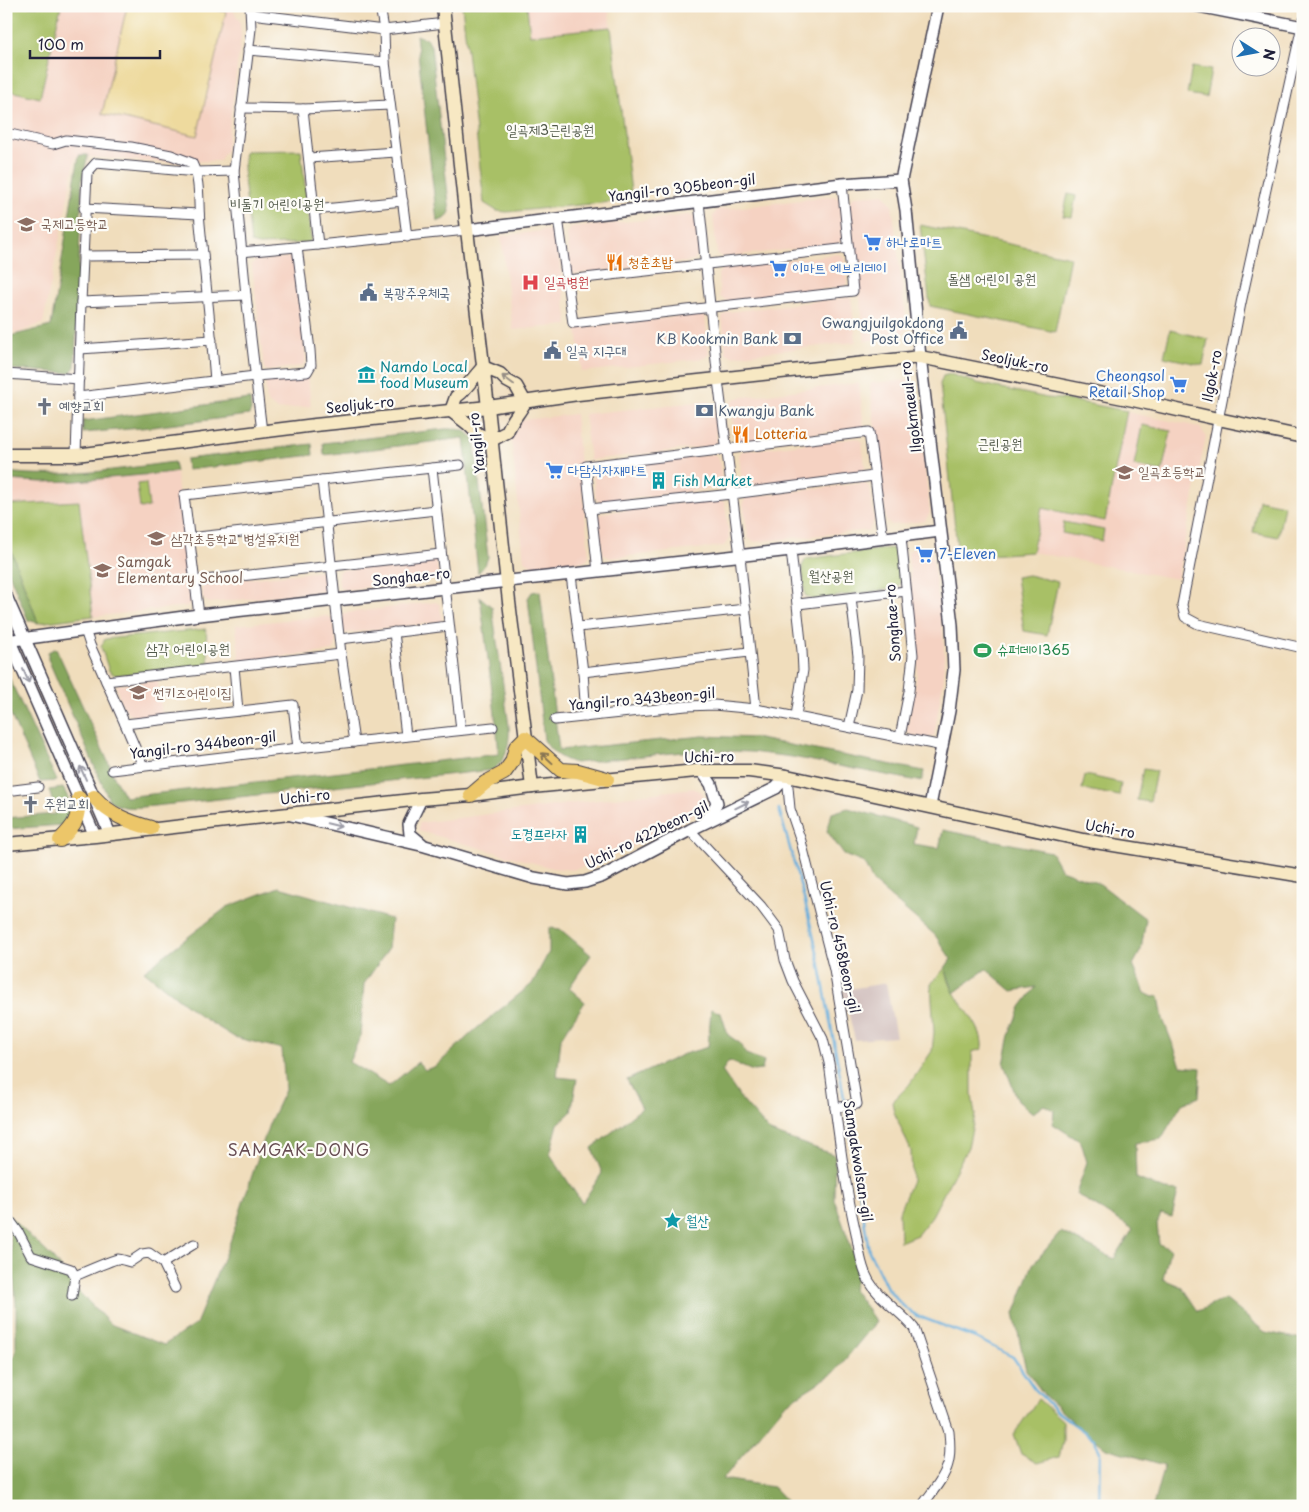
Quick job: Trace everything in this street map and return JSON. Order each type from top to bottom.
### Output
[{"type":"main road","name":"Yangil-ro","points":[[443,6],[466,230],[532,787]]},
{"type":"main road","name":"Seoljuk-ro","points":[[6,455],[76,455],[488,407],[578,394],[920,357],[1303,436]]},
{"type":"main road","points":[[483,367],[500,374],[506,381],[516,386],[525,402],[507,432],[492,440],[478,434],[451,411],[456,397],[483,367]]},
{"type":"main road","points":[[471,796],[485,784],[504,773],[512,762],[516,746],[526,738],[561,770],[578,771],[607,779]]},
{"type":"main road","name":"Uchi-ro","points":[[6,844],[60,840],[151,828],[422,799],[471,796],[607,779],[702,771],[749,771],[786,776],[1092,842],[1303,876]]},
{"type":"main road","points":[[94,797],[102,806],[126,821],[151,828]]},
{"type":"main road","points":[[60,840],[71,828],[78,815],[79,798]]},
{"type":"street","points":[[380,6],[384,30],[385,62],[390,105],[408,236]]},
{"type":"street","name":"Ilgokmaeul-ro","points":[[930,806],[949,710],[954,670],[952,625],[920,357],[902,180],[938,6]]},
{"type":"street","points":[[1198,6],[1302,25]]},
{"type":"street","points":[[262,432],[241,252],[234,171],[251,10],[384,30],[445,23]]},
{"type":"street","name":"Ilgok-ro","points":[[1302,25],[1241,303],[1182,605],[1184,617],[1198,624],[1303,648]]},
{"type":"street","points":[[248,50],[385,62]]},
{"type":"street","points":[[242,108],[303,109],[390,105]]},
{"type":"street","points":[[303,109],[318,246]]},
{"type":"street","points":[[6,133],[52,144],[66,140],[131,148],[171,155],[192,163],[196,172],[215,381]]},
{"type":"street","points":[[309,158],[396,152]]},
{"type":"street","points":[[76,455],[84,208],[87,173],[96,163],[196,172],[234,171]]},
{"type":"street","name":"Yangil-ro 305beon-gil","points":[[466,230],[842,184],[902,180]]},
{"type":"street","points":[[558,218],[573,323],[853,291],[842,184]]},
{"type":"street","points":[[314,210],[403,201]]},
{"type":"street","points":[[699,202],[756,709]]},
{"type":"street","points":[[84,208],[199,214]]},
{"type":"street","points":[[241,252],[318,246],[466,230]]},
{"type":"street","points":[[78,397],[255,376],[307,372],[311,365],[297,247]]},
{"type":"street","points":[[567,280],[849,248]]},
{"type":"street","points":[[83,256],[203,255]]},
{"type":"street","points":[[81,302],[246,296]]},
{"type":"street","points":[[80,349],[212,340]]},
{"type":"street","points":[[6,374],[79,378]]},
{"type":"street","points":[[598,570],[586,466],[869,432],[883,539]]},
{"type":"street","points":[[199,616],[184,495],[460,465]]},
{"type":"street","points":[[432,468],[460,730]]},
{"type":"street","points":[[590,509],[874,476]]},
{"type":"street","points":[[322,480],[341,654],[354,742]]},
{"type":"street","points":[[189,538],[436,510]]},
{"type":"street","name":"Songhae-ro","points":[[8,638],[25,639],[199,616],[571,575],[598,570],[740,556],[940,531]]},
{"type":"street","name":"Songhae-ro","points":[[900,737],[909,691],[913,654],[901,537]]},
{"type":"street","points":[[791,550],[798,604],[803,670],[796,716]]},
{"type":"street","points":[[195,582],[442,554]]},
{"type":"street","points":[[571,575],[583,672],[586,717]]},
{"type":"street","points":[[798,604],[906,591]]},
{"type":"street","points":[[6,596],[110,834]]},
{"type":"street","points":[[848,727],[857,690],[858,664],[851,598]]},
{"type":"street","points":[[578,627],[746,610]]},
{"type":"street","points":[[340,639],[448,626]]},
{"type":"street","points":[[85,630],[143,766]]},
{"type":"street","points":[[394,632],[406,736]]},
{"type":"street","points":[[8,638],[95,836]]},
{"type":"street","points":[[583,672],[749,652]]},
{"type":"street","points":[[106,681],[341,654]]},
{"type":"street","points":[[234,667],[238,711]]},
{"type":"street","name":"Yangil-ro 344beon-gil","points":[[126,724],[293,705],[298,748]]},
{"type":"street","name":"Yangil-ro 343beon-gil","points":[[555,720],[686,706],[714,706],[756,709],[796,716],[942,746]]},
{"type":"street","name":"Yangil-ro 344beon-gil","points":[[112,770],[493,727]]},
{"type":"street","points":[[694,828],[711,814],[717,803],[711,784],[702,771]]},
{"type":"street","name":"Uchi-ro 422beon-gil","points":[[287,814],[425,846],[534,878],[568,884],[585,882],[603,876],[694,828],[776,788],[786,776]]},
{"type":"street","name":"Uchi-ro 458beon-gil","points":[[786,776],[790,809],[801,841],[834,970],[857,1104],[835,1108]]},
{"type":"street","points":[[7,790],[38,787]]},
{"type":"street","points":[[422,799],[409,824],[410,834],[425,846]]},
{"type":"street","name":"Samgakwolsan-gil","points":[[694,828],[761,906],[779,930],[785,960],[793,981],[822,1039],[829,1063],[851,1213],[863,1266],[868,1280],[877,1293],[907,1319],[914,1328],[950,1432],[948,1465],[940,1481],[922,1506]]},
{"type":"street","points":[[6,1215],[19,1233],[31,1256],[71,1270],[75,1276],[72,1296]]},
{"type":"street","points":[[163,1264],[194,1244]]},
{"type":"street","points":[[75,1276],[102,1266],[111,1260],[118,1259],[130,1262],[142,1254],[149,1253],[163,1264],[175,1288]]},
{"type":"shaded area","points":[[6,6],[230,6],[240,21],[241,37],[226,151],[219,161],[151,162],[76,156],[43,323],[18,333],[6,330]]},
{"type":"shaded area","points":[[462,6],[608,6],[611,27],[466,42]]},
{"type":"shaded area","points":[[884,194],[892,204],[907,327],[901,336],[865,341],[849,203],[854,196]]},
{"type":"shaded area","points":[[835,196],[840,200],[845,235],[838,244],[723,257],[717,254],[713,216],[717,210]]},
{"type":"shaded area","points":[[689,215],[695,218],[699,253],[694,261],[575,274],[571,272],[567,234],[571,228]]},
{"type":"shaded area","points":[[549,230],[556,234],[568,325],[513,330],[501,236]]},
{"type":"shaded area","points":[[839,254],[844,258],[847,283],[844,287],[727,301],[720,297],[718,274],[724,267]]},
{"type":"shaded area","points":[[290,257],[295,262],[306,361],[302,366],[267,371],[264,368],[252,265],[255,261]]},
{"type":"shaded area","points":[[851,297],[856,342],[732,356],[726,353],[722,317],[727,312]]},
{"type":"shaded area","points":[[700,314],[705,318],[709,353],[706,358],[582,372],[577,328]]},
{"type":"shaded area","points":[[308,376],[311,406],[277,410],[267,402],[265,380]]},
{"type":"shaded area","points":[[908,380],[916,388],[930,513],[925,521],[892,525],[886,521],[870,386],[872,383]]},
{"type":"shaded area","points":[[859,383],[864,428],[740,442],[734,437],[731,402],[736,398]]},
{"type":"shaded area","name":"일곡초등학교","points":[[1063,399],[1199,427],[1206,436],[1177,579],[1032,552]]},
{"type":"shaded area","points":[[708,401],[713,406],[717,441],[713,446],[590,460],[584,414]]},
{"type":"shaded area","points":[[575,414],[589,556],[585,561],[537,567],[524,560],[511,436],[522,420]]},
{"type":"shaded area","points":[[857,438],[862,442],[865,467],[861,472],[745,486],[742,484],[739,455],[742,451]]},
{"type":"shaded area","name":"Fish Market","points":[[713,454],[719,458],[722,483],[717,488],[602,502],[596,499],[593,475],[601,467]]},
{"type":"shaded area","name":"Samgak Elementary School","points":[[176,472],[191,602],[188,606],[38,623],[6,537],[6,480],[76,481]]},
{"type":"shaded area","points":[[863,483],[870,487],[874,521],[869,530],[755,542],[748,538],[743,502],[747,497]]},
{"type":"shaded area","points":[[718,498],[725,503],[729,538],[724,546],[610,558],[603,554],[598,518],[602,513]]},
{"type":"shaded area","points":[[922,547],[932,556],[943,633],[944,655],[944,676],[934,736],[926,739],[912,736],[907,730],[917,674],[918,655],[908,553],[911,549]]},
{"type":"shaded area","points":[[434,559],[437,561],[438,575],[435,579],[344,590],[339,586],[338,572],[341,570]]},
{"type":"shaded area","points":[[323,571],[326,574],[327,584],[323,591],[209,603],[203,599],[202,589],[205,583]]},
{"type":"shaded area","points":[[436,602],[440,605],[442,619],[440,622],[344,632],[341,618],[345,613]]},
{"type":"shaded area","points":[[327,616],[334,620],[336,646],[333,651],[240,662],[236,625]]},
{"type":"shaded area","name":"썬키즈어린이집","points":[[158,680],[162,715],[137,718],[127,712],[120,701],[116,685]]},
{"type":"shaded area","points":[[693,788],[702,792],[705,802],[704,809],[645,841],[599,862],[572,870],[552,868],[419,831],[419,823]]},
{"type":"shaded area","points":[[886,983],[896,1037],[855,1040],[843,990]]},
{"type":"green space","points":[[6,6],[61,6],[40,98],[6,90]]},
{"type":"green space","name":"일곡제3근린공원","points":[[462,6],[527,6],[530,35],[611,27],[632,200],[507,212],[497,211],[484,203]]},
{"type":"green space","points":[[416,35],[427,39],[431,46],[450,212],[446,218],[437,222]]},
{"type":"green space","points":[[1192,67],[1211,70],[1206,97],[1187,94]]},
{"type":"green space","name":"비둘기 어린이공원","points":[[301,150],[311,239],[309,243],[259,245],[251,243],[243,169],[245,151]]},
{"type":"green space","points":[[79,155],[88,155],[82,180],[75,367],[70,373],[6,369],[6,337],[51,326]]},
{"type":"green space","points":[[1068,194],[1076,196],[1072,217],[1063,216]]},
{"type":"green space","name":"돌샘 어린이 공원","points":[[920,225],[1070,257],[1055,332],[930,306]]},
{"type":"green space","points":[[1170,330],[1208,339],[1203,365],[1164,357]]},
{"type":"green space","name":"근린공원","points":[[950,374],[977,383],[1047,398],[1063,399],[1127,411],[1105,521],[1042,508],[1032,552],[958,557],[940,384],[943,376]]},
{"type":"green space","points":[[250,399],[251,410],[249,415],[83,433],[83,421]]},
{"type":"green space","points":[[1142,425],[1171,431],[1162,472],[1134,466]]},
{"type":"green space","points":[[445,429],[464,431],[474,439],[488,557],[485,565],[478,573],[464,438],[324,455],[323,443]]},
{"type":"green space","points":[[312,444],[313,455],[187,470],[186,459]]},
{"type":"green space","points":[[174,462],[176,472],[76,481],[6,480],[6,472],[69,474]]},
{"type":"green space","points":[[146,483],[149,507],[140,508],[137,484]]},
{"type":"green space","points":[[1259,500],[1284,505],[1278,537],[1253,532]]},
{"type":"green space","points":[[79,501],[93,616],[38,623],[6,537],[6,505]]},
{"type":"green space","points":[[1064,522],[1104,530],[1102,541],[1062,533]]},
{"type":"green space","points":[[6,537],[38,623],[28,620],[6,566]]},
{"type":"green space","name":"월산공원","points":[[891,548],[898,553],[901,582],[897,588],[812,600],[805,595],[802,566],[806,559]]},
{"type":"green space","points":[[1028,575],[1058,582],[1047,635],[1024,631],[1016,577]]},
{"type":"green space","points":[[540,591],[559,750],[703,736],[754,738],[924,771],[922,780],[918,781],[792,757],[751,752],[702,750],[575,763],[565,760],[553,752],[544,740],[528,598],[532,592]]},
{"type":"green space","points":[[480,597],[492,607],[509,726],[507,750],[502,761],[493,770],[154,806],[130,808],[120,806],[109,800],[48,659],[48,652],[56,648],[113,775],[125,797],[499,754]]},
{"type":"green space","name":"삼각 어린이공원","points":[[206,629],[209,666],[115,675],[109,671],[101,647],[105,639]]},
{"type":"green space","points":[[6,671],[57,781],[40,782],[6,704]]},
{"type":"green space","points":[[1143,769],[1156,771],[1150,802],[1137,800]]},
{"type":"green space","points":[[1085,775],[1121,783],[1119,796],[1082,789]]},
{"type":"green space","points":[[63,788],[68,798],[70,811],[63,825],[6,829],[6,818],[56,814],[49,790]]},
{"type":"green space","points":[[848,808],[917,827],[914,844],[939,848],[943,830],[1051,852],[1061,870],[1100,884],[1146,919],[1141,950],[1133,965],[1145,993],[1153,997],[1159,996],[1163,1019],[1181,1066],[1201,1068],[1199,1097],[1182,1104],[1161,1139],[1135,1143],[1136,1178],[1165,1190],[1178,1191],[1172,1217],[1161,1214],[1157,1224],[1159,1244],[1170,1249],[1163,1279],[1182,1287],[1198,1311],[1225,1299],[1265,1332],[1302,1339],[1303,1506],[1153,1506],[1164,1465],[1106,1448],[1080,1428],[1045,1396],[1026,1370],[1014,1314],[1033,1264],[1061,1232],[1114,1259],[1133,1229],[1076,1194],[1087,1162],[1081,1142],[1053,1124],[1054,1110],[1044,1105],[1033,1113],[1018,1101],[1004,1064],[1010,1035],[1021,1007],[1036,987],[1012,991],[986,969],[954,993],[945,968],[951,959],[935,935],[873,882],[864,863],[844,855],[827,831],[832,813]]},
{"type":"green space","points":[[279,887],[391,919],[388,949],[364,984],[360,1037],[349,1062],[389,1086],[418,1062],[425,1070],[436,1066],[476,1029],[532,984],[549,952],[549,928],[560,929],[591,955],[569,988],[585,1002],[561,1038],[557,1077],[577,1079],[571,1112],[558,1124],[550,1154],[582,1203],[602,1173],[592,1148],[642,1108],[627,1080],[684,1054],[708,1047],[711,1009],[721,1013],[728,1035],[741,1044],[746,1054],[764,1061],[762,1070],[753,1071],[729,1061],[722,1071],[741,1099],[770,1132],[835,1155],[834,1199],[859,1269],[853,1289],[876,1322],[834,1373],[785,1404],[723,1479],[773,1487],[791,1506],[6,1506],[6,1365],[16,1353],[16,1304],[8,1215],[53,1258],[77,1290],[110,1324],[164,1345],[196,1324],[230,1242],[269,1124],[285,1090],[282,1049],[234,1037],[200,1016],[144,971],[227,907]]},
{"type":"green space","points":[[945,968],[952,988],[977,1027],[982,1041],[982,1049],[972,1052],[972,1095],[975,1115],[968,1147],[932,1216],[917,1235],[900,1242],[899,1212],[912,1180],[911,1151],[894,1112],[892,1102],[909,1085],[932,1051],[934,1032],[931,984]]},
{"type":"green space","points":[[1038,1399],[1063,1421],[1063,1442],[1059,1457],[1037,1463],[1021,1454],[1014,1434]]},
{"type":"sand","points":[[127,6],[202,6],[226,12],[197,136],[102,114]]},
{"type":"waterway","points":[[779,809],[819,960],[845,1103]]},
{"type":"waterway","points":[[846,1108],[869,1251],[887,1288],[902,1305],[915,1315],[976,1338],[1013,1357],[1034,1388],[1055,1410],[1094,1439],[1100,1452],[1099,1506]]},
{"type":"place","name":"국제고등학교","points":[[27,224]]},
{"type":"place","name":"하나로마트","points":[[872,242]]},
{"type":"place","name":"청춘초밥","points":[[614,262]]},
{"type":"place","name":"이마트 에브리데이","points":[[778,268]]},
{"type":"place","name":"일곡병원","points":[[530,282]]},
{"type":"place","name":"북광주우체국","points":[[369,293]]},
{"type":"place","name":"Gwangjuilgokdong Post Office","points":[[958,331]]},
{"type":"place","name":"KB Kookmin Bank","points":[[792,339]]},
{"type":"place","name":"일곡 지구대","points":[[552,351]]},
{"type":"place","name":"Namdo Local food Museum","points":[[366,375]]},
{"type":"place","name":"Cheongsol Retail Shop","points":[[1179,384]]},
{"type":"place","name":"예향교회","points":[[45,406]]},
{"type":"place","name":"Kwangju Bank","points":[[704,411]]},
{"type":"place","name":"Lotteria","points":[[741,434]]},
{"type":"place","name":"다담식자재마트","points":[[554,470]]},
{"type":"place","name":"일곡초등학교","points":[[1124,472]]},
{"type":"place","name":"Fish Market","points":[[659,481]]},
{"type":"place","name":"삼각초등학교 병설유치원","points":[[157,539]]},
{"type":"place","name":"7-Eleven","points":[[925,554]]},
{"type":"place","name":"Samgak Elementary School","points":[[103,570]]},
{"type":"place","name":"슈퍼데이365","points":[[983,650]]},
{"type":"place","name":"썬키즈어린이집","points":[[139,693]]},
{"type":"place","name":"주원교회","points":[[30,804]]},
{"type":"place","name":"도경프라자","points":[[581,834]]},
{"type":"place","name":"월산","points":[[672,1221]]},
{"type":"district","name":"SAMGAK-DONG","points":[[299,1150]]}]
